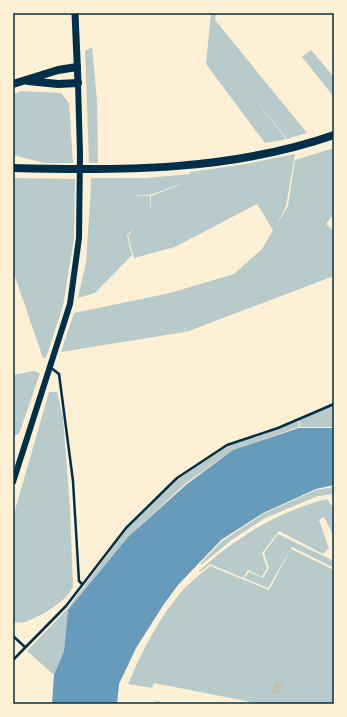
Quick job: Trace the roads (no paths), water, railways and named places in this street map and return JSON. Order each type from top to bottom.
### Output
[{"type":"main road","points":[[28,80],[58,84],[78,83],[75,13]]},
{"type":"main road","points":[[13,84],[45,74],[77,67]]},
{"type":"main road","points":[[13,168],[96,170],[160,168],[226,161],[285,149],[334,135]]},
{"type":"street","points":[[13,482],[70,304],[79,238],[80,154],[78,83]]},
{"type":"lane","points":[[50,366],[59,374],[73,481],[79,581],[82,584]]},
{"type":"lane","points":[[13,660],[66,606],[126,528],[178,478],[227,445],[278,428],[334,404]]},
{"type":"lane","points":[[13,636],[25,647]]},
{"type":"water","points":[[299,428],[334,428],[334,485],[316,489],[263,513],[221,540],[178,585],[136,648],[119,684],[117,704],[52,704],[54,675],[64,651],[68,610],[128,537],[187,484],[233,450]]}]
